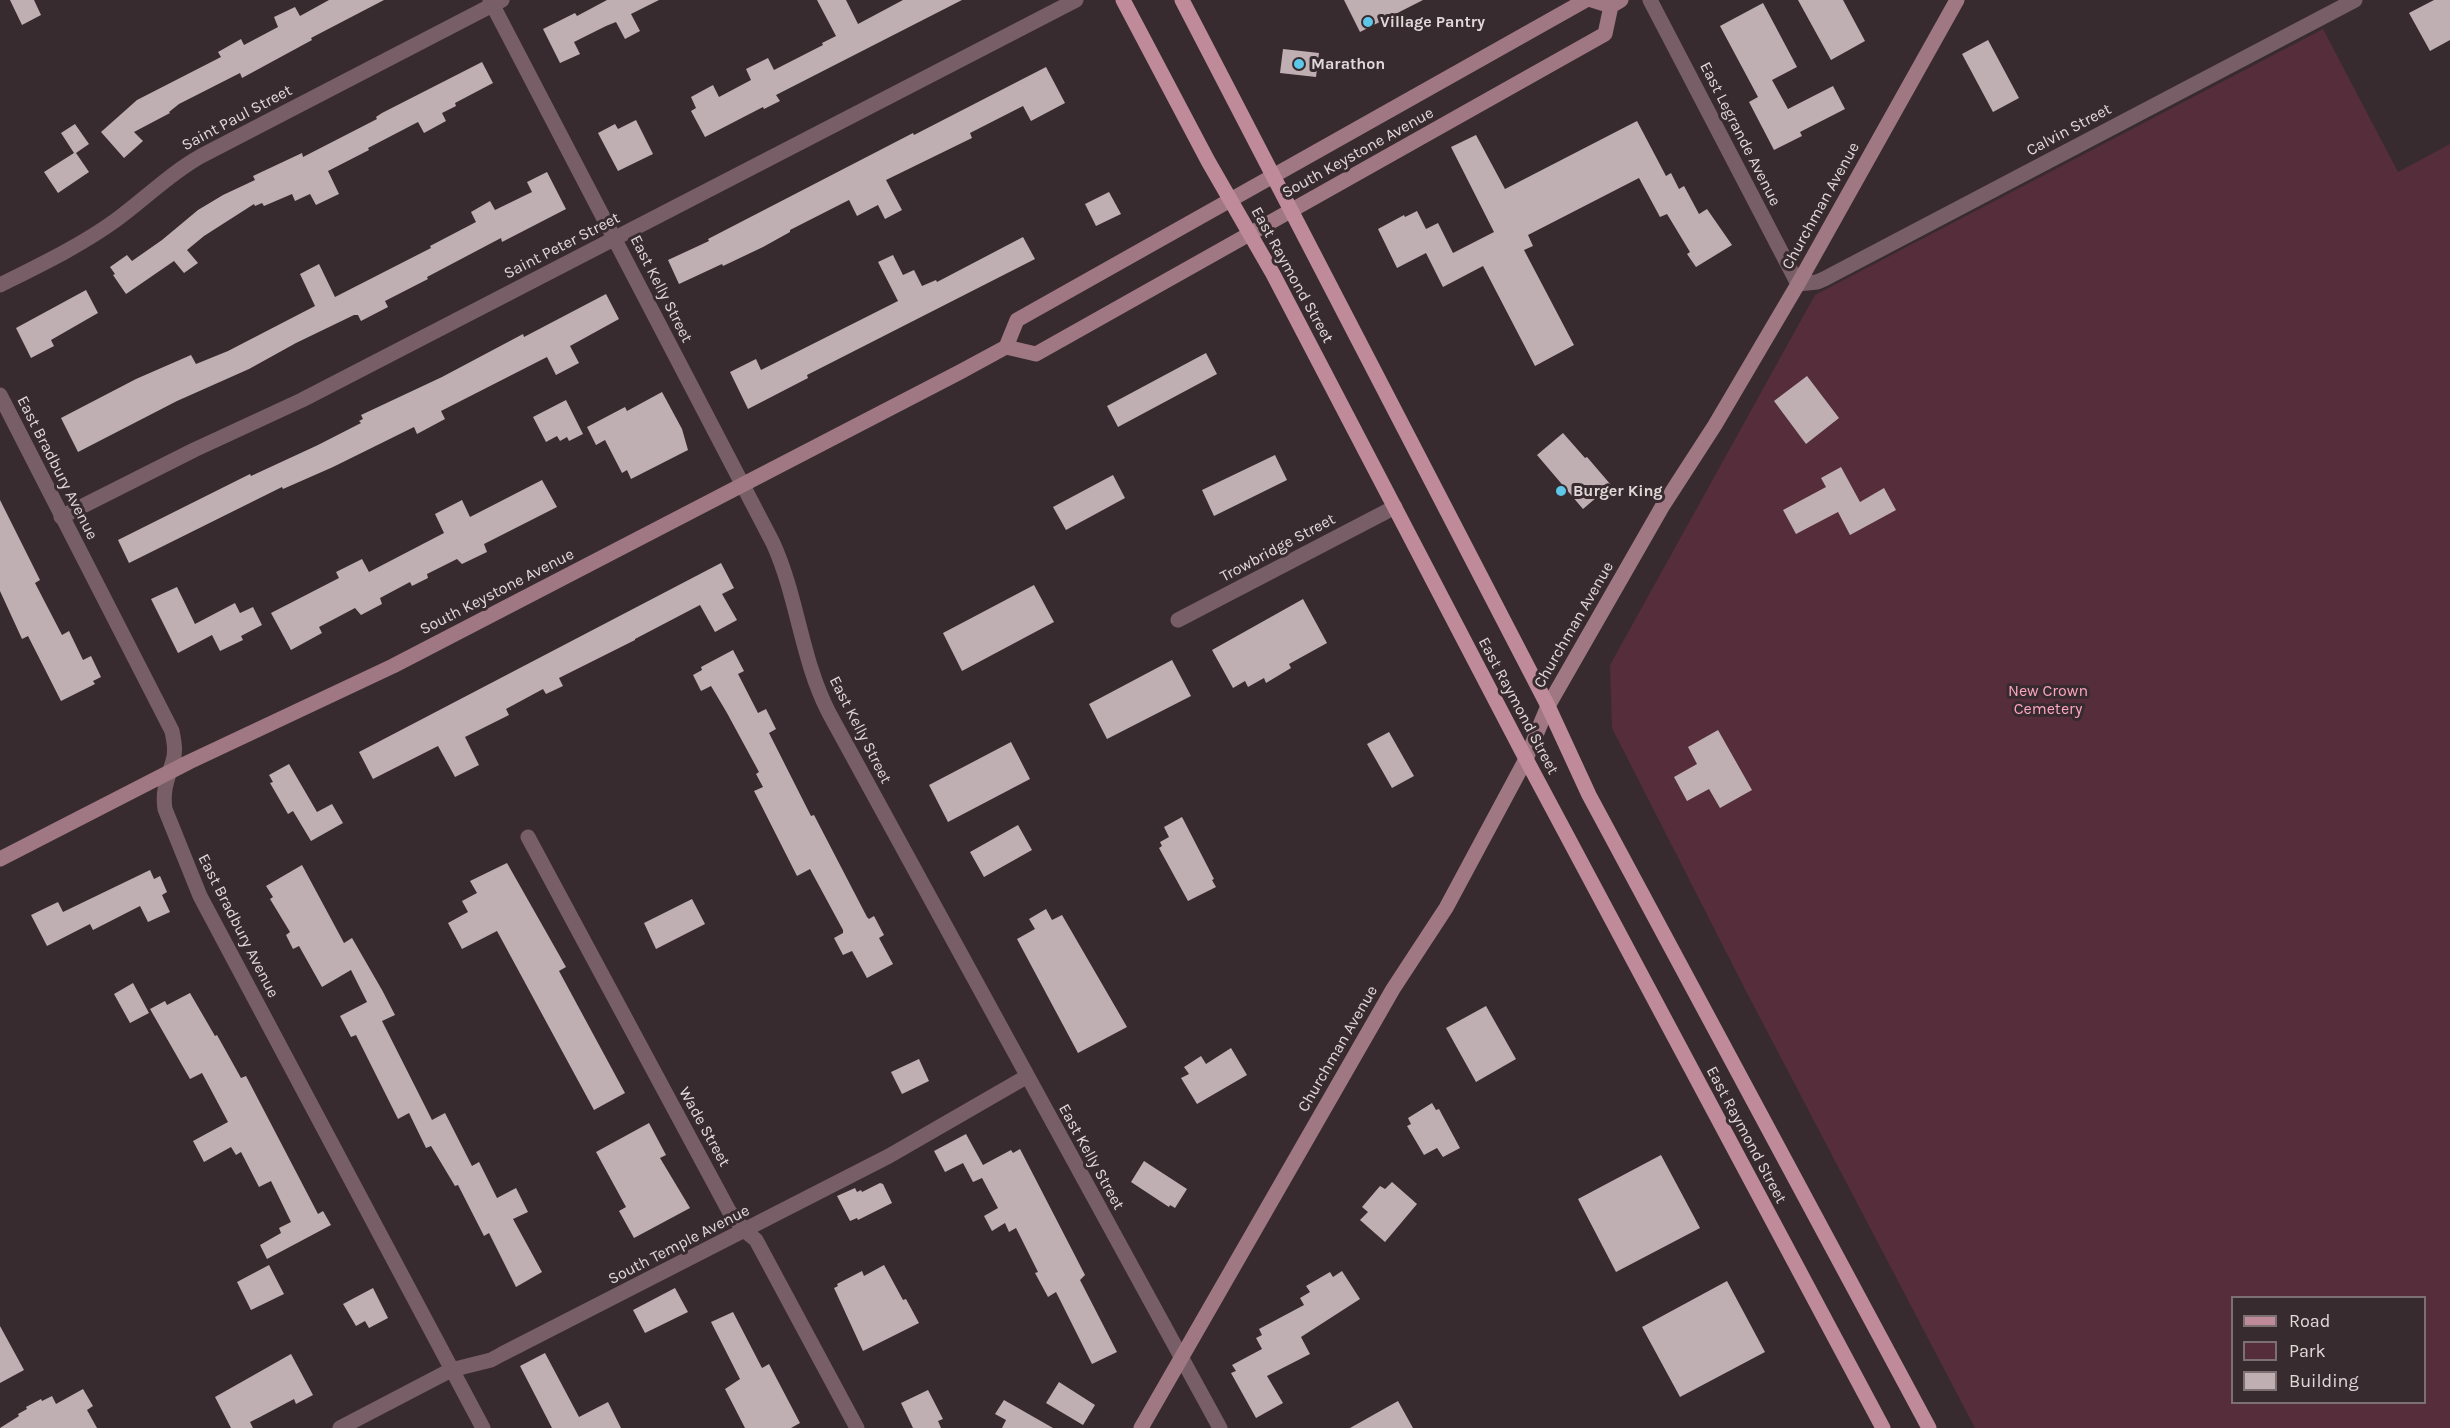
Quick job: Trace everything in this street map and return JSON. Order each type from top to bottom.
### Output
[{"type":"main road","name":"East Raymond Street","points":[[1123,0],[1250,234],[1526,759],[1883,1428]]},
{"type":"main road","name":"East Raymond Street","points":[[1182,0],[1548,706],[1590,795],[1929,1428]]},
{"type":"main road","name":"South Keystone Avenue","points":[[0,859],[168,772],[393,666],[1006,347],[1017,320],[1586,0]]},
{"type":"main road","name":"South Keystone Avenue","points":[[1006,347],[1036,354],[1605,34],[1616,3],[1592,0]]},
{"type":"main road","name":"Churchman Avenue","points":[[1141,1428],[1393,989],[1446,908],[1526,759],[1548,706],[1662,507],[1715,424],[1798,284],[1957,0]]},
{"type":"street","name":"Saint Peter Street","points":[[62,517],[194,450],[302,400],[1076,0]]},
{"type":"street","name":"East Legrande Avenue","points":[[1650,0],[1798,284]]},
{"type":"street","name":"Calvin Street","points":[[1798,284],[1824,279],[2355,0]]},
{"type":"street","name":"East Kelly Street","points":[[495,2],[773,543],[785,573],[803,643],[820,696],[1026,1077],[1220,1428]]},
{"type":"street","name":"Saint Paul Street","points":[[0,285],[75,247],[104,229],[163,181],[201,156],[495,2]]},
{"type":"street","name":"East Bradbury Avenue","points":[[0,395],[172,731],[175,748],[174,760],[168,772],[163,797],[166,815],[200,896],[483,1428]]},
{"type":"street","name":"Trowbridge Street","points":[[1178,620],[1395,507]]},
{"type":"street","name":"Wade Street","points":[[528,837],[729,1212],[756,1240],[857,1428]]},
{"type":"street","name":"South Temple Avenue","points":[[340,1428],[451,1370],[491,1360],[745,1231],[889,1156],[1026,1077]]},
{"type":"green space","name":"New Crown Cemetery","points":[[2323,29],[2398,172],[2450,144],[2450,1428],[1975,1428],[1747,993],[1612,728],[1610,665],[1815,295]]},
{"type":"building","points":[[10,0],[34,0],[41,15],[22,25]]},
{"type":"building","points":[[329,0],[384,0],[311,38],[312,40],[242,78],[240,73],[179,104],[170,113],[134,132],[143,141],[124,158],[101,132],[137,100],[221,57],[218,52],[241,39],[244,45],[278,27],[274,17],[295,7],[300,16]]},
{"type":"building","points":[[607,0],[659,0],[631,14],[640,31],[625,39],[616,22],[606,26],[574,42],[580,54],[560,63],[543,29],[575,13],[577,16]]},
{"type":"building","points":[[817,0],[846,0],[858,24],[903,0],[962,0],[776,95],[780,101],[764,109],[763,107],[705,137],[691,111],[696,108],[691,97],[713,85],[719,97],[751,80],[746,69],[768,58],[774,70],[836,36]]},
{"type":"building","name":"Village Pantry","points":[[1344,0],[1423,0],[1360,32]]},
{"type":"building","points":[[1798,0],[1843,0],[1865,41],[1831,60]]},
{"type":"building","points":[[2434,0],[2450,0],[2450,40],[2430,51],[2409,13]]},
{"type":"building","points":[[1763,3],[1797,67],[1772,80],[1788,109],[1833,86],[1845,109],[1800,132],[1802,136],[1774,150],[1749,102],[1758,97],[1720,26]]},
{"type":"building","points":[[1988,40],[2019,98],[1993,112],[1962,54]]},
{"type":"building","points":[[1283,49],[1319,53],[1316,77],[1280,73]]},
{"type":"building","points":[[482,62],[493,83],[455,103],[456,106],[442,113],[446,121],[424,133],[418,122],[328,171],[339,194],[316,205],[310,194],[295,201],[292,194],[264,206],[262,203],[255,206],[254,204],[204,236],[187,250],[198,263],[184,273],[174,261],[126,294],[113,275],[115,274],[110,267],[127,255],[132,261],[198,210],[255,180],[253,176],[302,153],[303,157],[377,119],[376,117],[382,113]]},
{"type":"building","points":[[1046,67],[1065,103],[1031,121],[1023,106],[970,133],[972,138],[886,180],[902,210],[885,219],[878,205],[857,216],[849,200],[790,230],[763,247],[679,284],[668,260]]},
{"type":"building","points":[[636,120],[653,154],[618,171],[598,133],[615,124],[618,129]]},
{"type":"building","points":[[1637,121],[1666,176],[1671,173],[1679,189],[1684,186],[1699,214],[1707,209],[1732,245],[1696,267],[1687,254],[1690,252],[1667,214],[1660,217],[1639,178],[1528,235],[1533,246],[1524,250],[1574,345],[1535,366],[1483,266],[1443,287],[1426,253],[1397,268],[1378,229],[1404,215],[1405,217],[1417,211],[1426,229],[1438,223],[1453,253],[1494,232],[1451,147],[1476,135],[1505,189]]},
{"type":"building","points":[[75,124],[89,144],[76,153],[89,172],[58,193],[44,172],[74,153],[61,133]]},
{"type":"building","points":[[547,172],[566,209],[502,242],[501,238],[427,277],[428,279],[385,301],[388,307],[361,321],[358,315],[354,315],[78,452],[61,418],[136,379],[191,355],[196,364],[228,351],[315,306],[300,274],[319,264],[335,297],[431,248],[430,246],[476,222],[471,212],[490,201],[495,210],[532,192],[527,182]]},
{"type":"building","points":[[1109,192],[1121,214],[1096,226],[1085,204]]},
{"type":"building","points":[[1023,237],[1035,259],[807,375],[808,378],[748,409],[730,372],[756,359],[761,370],[898,301],[878,262],[893,255],[903,275],[914,270],[922,286],[936,280],[937,282]]},
{"type":"building","points":[[86,290],[98,313],[51,340],[54,346],[31,358],[16,328]]},
{"type":"building","points":[[606,294],[619,319],[570,346],[579,363],[556,375],[547,357],[441,411],[445,419],[417,434],[414,427],[333,467],[283,489],[282,487],[129,563],[118,540],[250,474],[251,476],[318,445],[361,423],[359,421],[363,419],[361,415],[442,377],[523,334],[524,337]]},
{"type":"building","points":[[1206,353],[1217,374],[1118,427],[1107,406]]},
{"type":"building","points":[[1807,376],[1839,418],[1806,444],[1774,401]]},
{"type":"building","points":[[662,392],[682,429],[688,450],[631,479],[627,470],[622,473],[605,440],[596,445],[587,427],[625,407],[627,411]]},
{"type":"building","points":[[566,400],[583,434],[569,441],[567,437],[560,441],[557,436],[546,442],[533,417]]},
{"type":"building","points":[[1563,433],[1611,485],[1583,509],[1537,455]]},
{"type":"building","points":[[1275,455],[1287,480],[1214,516],[1202,490]]},
{"type":"building","points":[[1841,467],[1860,502],[1884,488],[1896,510],[1850,535],[1838,512],[1796,534],[1783,510],[1826,487],[1821,478]]},
{"type":"building","points":[[1113,475],[1125,498],[1066,530],[1053,507]]},
{"type":"building","points":[[542,480],[557,507],[484,544],[487,552],[462,564],[457,559],[427,574],[428,578],[412,586],[410,582],[380,598],[382,604],[361,615],[355,608],[319,627],[322,633],[291,650],[271,613],[339,578],[336,572],[362,559],[369,572],[444,533],[435,514],[462,500],[470,517]]},
{"type":"building","points":[[0,500],[40,580],[35,583],[62,635],[69,631],[83,660],[91,656],[101,677],[93,681],[95,684],[61,701],[28,636],[22,639],[0,591]]},
{"type":"building","points":[[721,563],[734,588],[722,594],[737,620],[715,632],[700,605],[559,678],[563,686],[546,694],[543,689],[506,709],[509,715],[465,737],[479,765],[455,777],[438,746],[373,779],[359,752]]},
{"type":"building","points":[[1034,585],[1054,622],[962,671],[943,633]]},
{"type":"building","points":[[177,587],[195,624],[235,603],[240,613],[253,607],[262,625],[241,636],[243,640],[220,651],[212,635],[178,653],[151,599]]},
{"type":"building","points":[[1303,599],[1327,643],[1289,664],[1291,668],[1266,683],[1264,678],[1248,687],[1245,681],[1233,688],[1212,650]]},
{"type":"building","points":[[733,650],[744,671],[738,674],[758,713],[766,709],[776,729],[769,733],[811,816],[814,815],[867,917],[869,919],[874,916],[884,935],[879,938],[893,964],[867,978],[852,951],[843,955],[834,938],[843,933],[843,930],[810,869],[797,876],[754,791],[763,787],[756,774],[759,772],[727,713],[711,686],[701,691],[693,675],[702,670],[701,667]]},
{"type":"building","points":[[1172,660],[1191,696],[1107,739],[1089,704]]},
{"type":"building","points":[[1718,730],[1752,790],[1720,808],[1709,789],[1687,801],[1674,777],[1697,764],[1688,747]]},
{"type":"building","points":[[1389,732],[1414,776],[1392,788],[1367,744]]},
{"type":"building","points":[[1011,742],[1030,779],[948,822],[929,785]]},
{"type":"building","points":[[289,764],[317,812],[332,804],[343,823],[311,841],[293,811],[288,814],[270,783],[273,782],[269,775]]},
{"type":"building","points":[[1182,817],[1216,887],[1188,901],[1159,848],[1162,846],[1160,842],[1169,837],[1164,827]]},
{"type":"building","points":[[1018,825],[1032,850],[984,877],[970,852]]},
{"type":"building","points":[[507,863],[566,967],[559,971],[625,1093],[594,1110],[497,931],[462,949],[448,923],[468,912],[462,901],[477,893],[470,881]]},
{"type":"building","points":[[302,865],[344,943],[352,938],[395,1015],[382,1021],[432,1120],[445,1113],[472,1166],[479,1162],[497,1198],[516,1188],[528,1212],[513,1219],[542,1272],[516,1287],[489,1233],[484,1236],[458,1185],[455,1186],[431,1146],[426,1148],[409,1113],[398,1119],[356,1035],[351,1037],[340,1016],[367,1002],[351,970],[322,987],[299,946],[293,949],[286,935],[290,932],[270,899],[273,897],[266,886]]},
{"type":"building","points":[[150,870],[154,879],[160,876],[167,892],[162,895],[170,912],[148,922],[140,906],[93,930],[90,924],[47,946],[31,915],[58,902],[63,912]]},
{"type":"building","points":[[692,899],[705,924],[656,949],[644,923]]},
{"type":"building","points":[[1046,909],[1052,920],[1062,915],[1127,1027],[1078,1053],[1017,939],[1035,929],[1029,919]]},
{"type":"building","points":[[133,983],[149,1013],[130,1023],[114,994]]},
{"type":"building","points":[[190,993],[241,1078],[246,1076],[318,1214],[323,1211],[331,1225],[267,1259],[260,1245],[281,1233],[279,1228],[291,1222],[271,1181],[259,1187],[241,1152],[236,1155],[231,1147],[204,1162],[193,1141],[228,1122],[202,1073],[190,1079],[150,1009],[165,1001],[167,1005]]},
{"type":"building","points":[[1486,1006],[1516,1059],[1476,1082],[1446,1028]]},
{"type":"building","points":[[1231,1048],[1247,1075],[1197,1104],[1181,1078],[1189,1074],[1184,1067],[1201,1056],[1206,1064]]},
{"type":"building","points":[[919,1059],[929,1081],[902,1094],[891,1072]]},
{"type":"building","points":[[1432,1103],[1436,1110],[1439,1109],[1460,1148],[1443,1157],[1437,1148],[1424,1155],[1407,1126],[1411,1124],[1408,1118]]},
{"type":"building","points":[[649,1123],[666,1155],[660,1158],[690,1208],[634,1238],[619,1211],[626,1207],[596,1152]]},
{"type":"building","points":[[966,1134],[983,1165],[1011,1150],[1013,1153],[1020,1149],[1085,1275],[1080,1280],[1117,1352],[1092,1364],[1056,1292],[1048,1297],[1016,1228],[1009,1232],[1005,1223],[992,1231],[984,1216],[998,1208],[982,1178],[973,1182],[963,1163],[945,1172],[934,1151]]},
{"type":"building","points":[[1661,1155],[1700,1228],[1616,1272],[1578,1199]]},
{"type":"building","points":[[1144,1161],[1187,1189],[1175,1208],[1170,1205],[1169,1207],[1131,1182]]},
{"type":"building","points":[[1392,1182],[1417,1204],[1385,1242],[1360,1220],[1368,1212],[1362,1207],[1380,1186],[1385,1189]]},
{"type":"building","points":[[880,1183],[883,1184],[892,1203],[858,1220],[857,1218],[850,1221],[837,1196],[855,1188],[857,1192],[861,1190],[862,1192]]},
{"type":"building","points":[[269,1265],[284,1294],[251,1310],[237,1282]]},
{"type":"building","points":[[884,1265],[903,1300],[906,1299],[919,1323],[863,1351],[834,1288],[838,1286],[837,1284],[862,1271],[864,1276]]},
{"type":"building","points":[[1342,1271],[1360,1299],[1301,1337],[1310,1354],[1267,1376],[1283,1403],[1256,1418],[1231,1373],[1236,1371],[1232,1365],[1262,1349],[1256,1338],[1262,1335],[1259,1329],[1304,1305],[1300,1298],[1310,1292],[1306,1286],[1330,1272],[1333,1277]]},
{"type":"building","points":[[1727,1281],[1765,1352],[1680,1397],[1642,1327]]},
{"type":"building","points":[[373,1288],[388,1318],[369,1328],[365,1321],[356,1326],[343,1304]]},
{"type":"building","points":[[675,1288],[688,1312],[645,1333],[633,1310]]},
{"type":"building","points":[[733,1312],[762,1368],[769,1364],[800,1423],[791,1428],[745,1428],[725,1389],[740,1379],[711,1322]]},
{"type":"building","points":[[0,1326],[24,1370],[0,1383]]},
{"type":"building","points":[[545,1353],[579,1417],[608,1402],[621,1428],[552,1428],[520,1366]]},
{"type":"building","points":[[291,1354],[313,1395],[296,1404],[294,1399],[250,1422],[253,1428],[231,1428],[215,1397]]},
{"type":"building","points":[[1059,1382],[1095,1405],[1083,1425],[1046,1403]]},
{"type":"building","points":[[83,1389],[93,1406],[87,1410],[97,1428],[0,1428],[19,1416],[18,1414],[27,1409],[26,1407],[41,1399],[42,1401],[52,1396],[56,1404]]},
{"type":"building","points":[[928,1390],[943,1419],[938,1421],[941,1428],[913,1428],[901,1403]]},
{"type":"building","points":[[1004,1400],[1053,1428],[1002,1428],[1006,1420],[995,1414]]},
{"type":"building","points":[[1398,1401],[1413,1428],[1350,1428]]},
{"type":"place","name":"Village Pantry","points":[[1368,22]]},
{"type":"place","name":"Marathon","points":[[1299,64]]},
{"type":"place","name":"Burger King","points":[[1561,491]]}]
